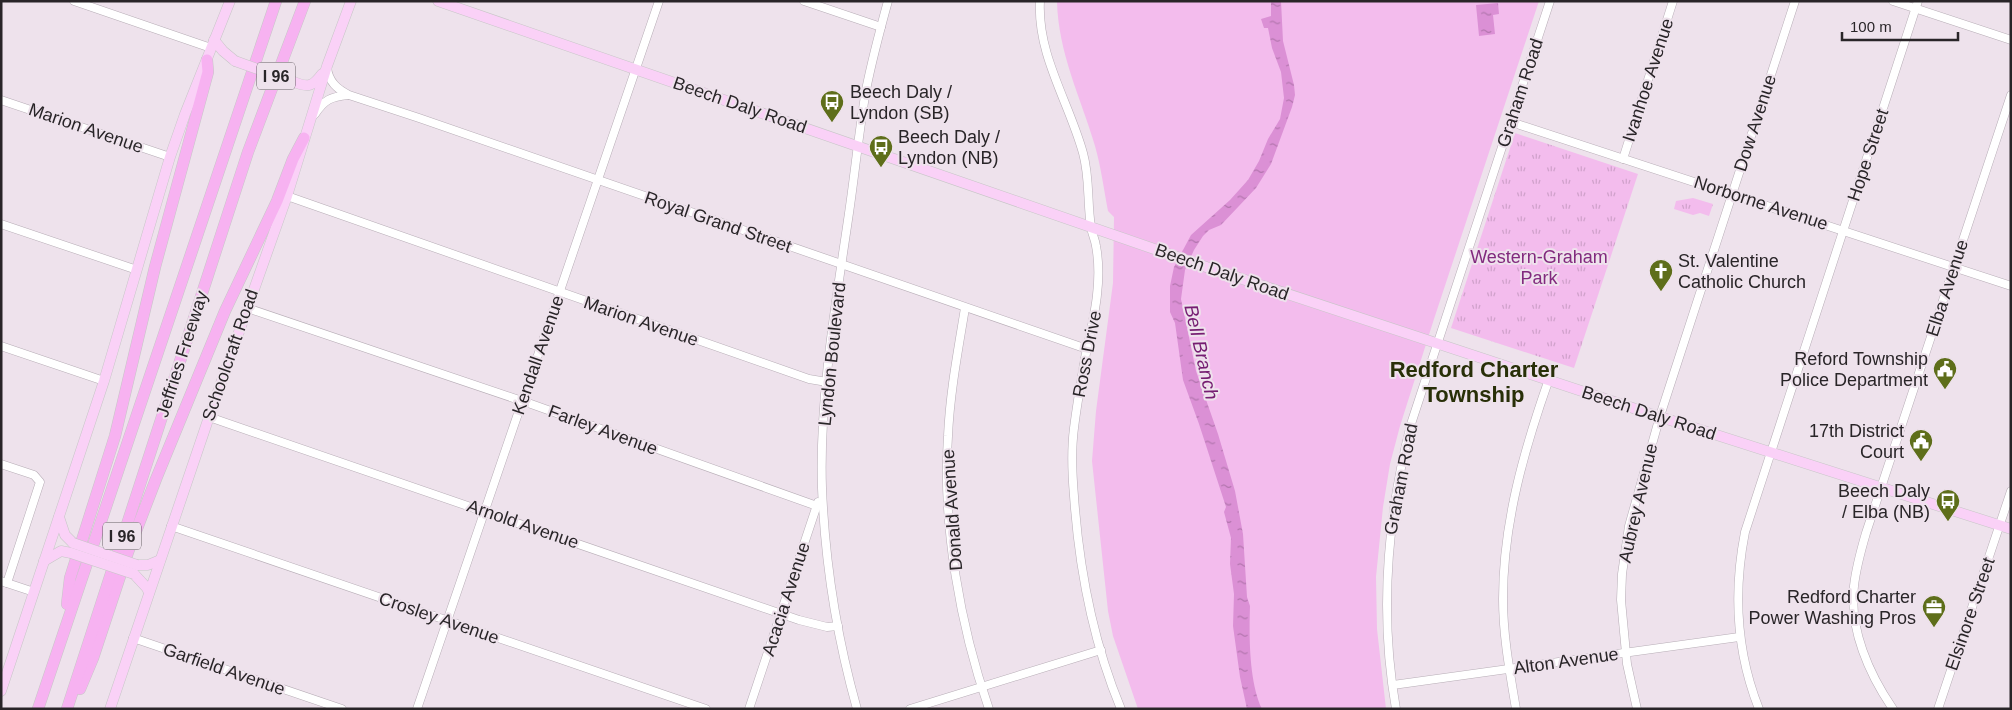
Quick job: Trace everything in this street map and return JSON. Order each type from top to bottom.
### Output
[{"type":"highway","name":"Jeffries Freeway","points":[[38,709],[276,1]]},
{"type":"highway","name":"Jeffries Freeway","points":[[66,709],[245,161],[305,1]]},
{"type":"highway","points":[[65,628],[70,578],[124,400],[155,267],[208,72],[211,50]]},
{"type":"highway","points":[[71,709],[93,658],[128,552],[156,479],[225,311],[277,202],[293,159],[304,138]]},
{"type":"main road","points":[[1,691],[104,381],[170,157],[230,1]]},
{"type":"main road","name":"Schoolcraft Road","points":[[110,709],[208,417],[287,196],[327,66],[351,1]]},
{"type":"main road","name":"Beech Daly Road","points":[[438,1],[859,145],[1212,269],[2011,529]]},
{"type":"main road","points":[[211,50],[223,51],[235,61],[294,82],[310,85],[315,84],[327,66]]},
{"type":"main road","points":[[59,517],[72,548]]},
{"type":"main road","points":[[44,561],[72,548],[135,570],[149,593]]},
{"type":"main road","points":[[135,570],[160,560]]},
{"type":"street","points":[[74,1],[211,50]]},
{"type":"street","name":"Kendall Avenue","points":[[418,709],[659,1]]},
{"type":"street","points":[[804,1],[881,27]]},
{"type":"street","name":"Lyndon Boulevard","points":[[857,709],[838,626],[827,551],[822,489],[827,382],[841,265],[867,89],[888,1]]},
{"type":"street","name":"Ross Drive","points":[[1040,1],[1040,22],[1045,48],[1086,164],[1091,228],[1096,246],[1096,308],[1080,386],[1074,430],[1072,477],[1081,563],[1107,672],[1121,709]]},
{"type":"street","name":"Graham Road","points":[[1396,709],[1386,598],[1391,521],[1398,480],[1411,424],[1550,1]]},
{"type":"street","name":"Ivanhoe Avenue","points":[[1623,159],[1673,1]]},
{"type":"street","name":"Dow Avenue","points":[[1660,416],[1795,1]]},
{"type":"street","points":[[1893,1],[1917,5],[2011,40]]},
{"type":"street","name":"Hope Street","points":[[1759,709],[1746,671],[1739,637],[1737,601],[1740,556],[1751,509],[1917,5]]},
{"type":"street","name":"Royal Grand Street","points":[[327,66],[329,76],[334,85],[349,95],[1087,349]]},
{"type":"street","points":[[311,119],[319,107],[332,96],[349,95]]},
{"type":"street","name":"Elba Avenue","points":[[1893,709],[1877,684],[1864,654],[1854,604],[1857,565],[2011,95]]},
{"type":"street","name":"Marion Avenue","points":[[1,100],[170,157]]},
{"type":"street","name":"Norborne Avenue","points":[[1511,122],[2011,286]]},
{"type":"street","name":"Marion Avenue","points":[[287,196],[809,379],[827,382]]},
{"type":"street","points":[[1,224],[137,270]]},
{"type":"street","name":"Farley Avenue","points":[[247,308],[523,402],[817,506]]},
{"type":"street","name":"Donald Avenue","points":[[965,308],[952,387],[948,437],[948,486],[956,579],[967,635],[989,709]]},
{"type":"street","points":[[1,346],[104,381]]},
{"type":"street","points":[[1516,709],[1509,669],[1503,600],[1506,546],[1519,475],[1549,380]]},
{"type":"street","name":"Aubrey Avenue","points":[[1637,709],[1626,653],[1621,600],[1624,551],[1635,501],[1660,416]]},
{"type":"street","name":"Arnold Avenue","points":[[208,417],[810,624],[827,627],[838,626]]},
{"type":"street","points":[[1,464],[34,475],[40,482],[4,582],[34,592]]},
{"type":"street","name":"Acacia Avenue","points":[[750,709],[822,489]]},
{"type":"street","name":"Elsinore Street","points":[[1938,709],[2011,491]]},
{"type":"street","name":"Crosley Avenue","points":[[171,526],[706,709]]},
{"type":"street","name":"Alton Avenue","points":[[1393,685],[1739,637]]},
{"type":"street","name":"Garfield Avenue","points":[[133,638],[342,709]]},
{"type":"street","points":[[910,709],[1101,650]]},
{"type":"green space","points":[[1057,1],[1539,1],[1434,319],[1390,464],[1383,507],[1376,577],[1377,629],[1386,709],[1138,709],[1113,636],[1108,611],[1092,461],[1096,411],[1113,283],[1114,217],[1108,211],[1095,146],[1061,39]]},
{"type":"green space","name":"Western-Graham Park","points":[[1515,133],[1638,174],[1574,368],[1451,328]]},
{"type":"green space","points":[[1693,198],[1713,204],[1709,216],[1700,213],[1693,215],[1674,209],[1676,201]]},
{"type":"water","name":"Bell Branch","points":[[1271,1],[1281,1],[1283,41],[1294,85],[1295,95],[1292,107],[1271,164],[1256,188],[1221,225],[1209,230],[1203,236],[1194,250],[1185,270],[1181,299],[1196,371],[1235,491],[1243,534],[1247,597],[1250,606],[1252,672],[1262,709],[1247,709],[1240,677],[1233,626],[1234,594],[1230,564],[1231,538],[1224,512],[1226,507],[1183,380],[1175,323],[1170,312],[1170,286],[1174,267],[1191,235],[1230,200],[1248,180],[1280,119],[1284,98],[1281,72],[1272,48],[1268,28],[1264,28],[1261,19],[1271,16]]},
{"type":"water","points":[[1498,3],[1499,14],[1493,15],[1495,34],[1479,36],[1476,5]]},
{"type":"place","name":"Beech Daly / Lyndon (SB)","points":[[832,123]]},
{"type":"place","name":"Beech Daly / Lyndon (NB)","points":[[881,168]]},
{"type":"place","name":"St. Valentine Catholic Church","points":[[1661,292]]},
{"type":"place","name":"Reford Township Police Department","points":[[1945,390]]},
{"type":"place","name":"17th District Court","points":[[1921,462]]},
{"type":"place","name":"Beech Daly / Elba (NB)","points":[[1948,522]]},
{"type":"place","name":"Redford Charter Power Washing Pros","points":[[1934,628]]},
{"type":"district","name":"Redford Charter Township","points":[[1474,382]]}]
